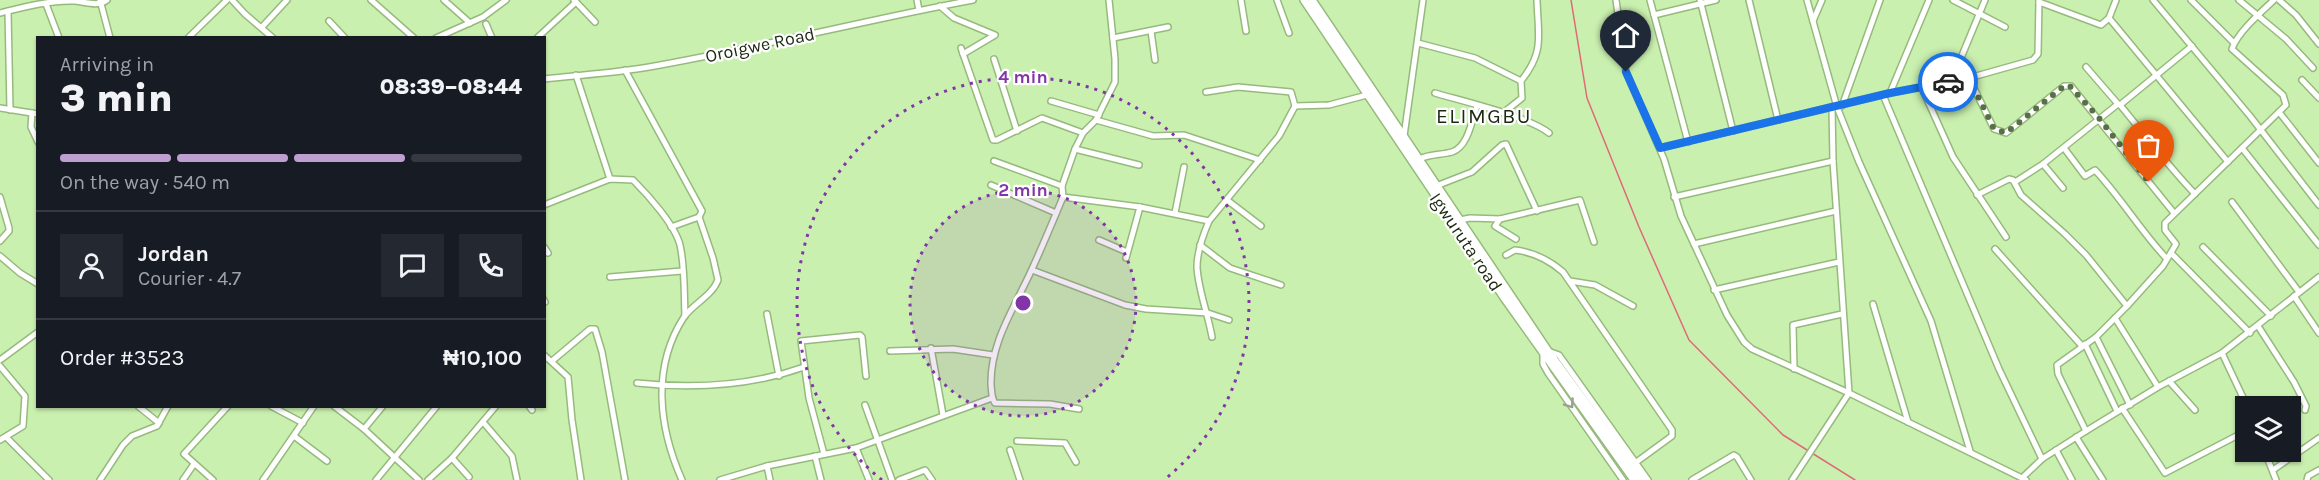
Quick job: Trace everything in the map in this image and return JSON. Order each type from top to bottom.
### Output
[{"type":"main road","name":"Igwuruta road","points":[[1304,0],[1634,480]]},
{"type":"main road","name":"Igwuruta road","points":[[1312,0],[1460,220],[1546,353],[1642,480]]},
{"type":"street","points":[[10,110],[2,12],[48,2],[107,0]]},
{"type":"street","points":[[190,36],[227,0]]},
{"type":"street","points":[[232,0],[270,36]]},
{"type":"street","points":[[262,27],[287,0]]},
{"type":"street","points":[[371,0],[412,36]]},
{"type":"street","points":[[444,0],[470,23]]},
{"type":"street","points":[[441,36],[490,13],[506,0]]},
{"type":"street","points":[[916,0],[919,10]]},
{"type":"street","name":"Oroigwe Road","points":[[546,79],[625,70],[718,54],[973,0]]},
{"type":"street","points":[[1079,409],[1050,404],[995,403],[992,398],[991,369],[993,355],[1004,328],[1032,270],[1063,196],[1062,186],[1075,150],[1083,133],[1097,118],[1115,82],[1109,0]]},
{"type":"street","points":[[1241,0],[1246,31]]},
{"type":"street","points":[[1277,0],[1288,33]]},
{"type":"street","points":[[1404,136],[1423,0]]},
{"type":"street","points":[[1503,113],[1522,98],[1521,81],[1534,64],[1538,48],[1537,0]]},
{"type":"street","points":[[1616,0],[1626,72],[1660,148],[1674,197],[1714,290],[1746,345],[2024,479],[2042,459],[2076,437],[2158,387],[2222,353],[2319,277]]},
{"type":"street","points":[[1650,0],[1688,142]]},
{"type":"street","points":[[1654,15],[1700,2],[1716,0]]},
{"type":"street","points":[[1749,0],[1778,120]]},
{"type":"street","points":[[1808,0],[1837,107],[1931,321],[1970,451]]},
{"type":"street","points":[[1813,21],[1822,0]]},
{"type":"street","points":[[1792,480],[1849,393],[1833,161],[1837,107],[1880,0]]},
{"type":"street","points":[[1890,93],[1929,0]]},
{"type":"street","points":[[1953,0],[2005,27]]},
{"type":"street","points":[[1951,81],[1985,0]]},
{"type":"street","points":[[1660,148],[1890,93],[1969,78],[2036,58],[2038,54],[2038,1],[2101,25],[2109,18],[2116,0]]},
{"type":"street","points":[[2153,0],[2319,205]]},
{"type":"street","points":[[2191,0],[2234,43]]},
{"type":"street","points":[[2239,0],[2286,39],[2313,68]]},
{"type":"street","points":[[2086,431],[2056,369],[2062,360],[2096,337],[2163,266],[2176,243],[2164,226],[2174,213],[2286,105],[2285,98],[2232,50],[2234,43],[2274,0]]},
{"type":"street","points":[[2279,0],[2296,15],[2319,44]]},
{"type":"street","points":[[539,36],[575,1],[595,22]]},
{"type":"street","points":[[48,2],[58,36]]},
{"type":"street","points":[[100,2],[109,36]]},
{"type":"street","points":[[1700,2],[1733,131]]},
{"type":"street","points":[[940,6],[954,18],[995,35],[962,51],[993,140],[1043,118],[1083,133]]},
{"type":"street","points":[[2109,18],[2228,162]]},
{"type":"street","points":[[329,21],[343,36]]},
{"type":"street","points":[[486,24],[491,36]]},
{"type":"street","points":[[1113,38],[1168,27]]},
{"type":"street","points":[[1152,31],[1155,60]]},
{"type":"street","points":[[1418,43],[1475,58],[1521,81]]},
{"type":"street","points":[[2015,182],[2064,148],[2192,46]]},
{"type":"street","points":[[994,59],[1017,130]]},
{"type":"street","points":[[2086,67],[2148,138],[2165,162],[2195,194]]},
{"type":"street","points":[[625,70],[702,213],[699,217],[671,227]]},
{"type":"street","points":[[576,75],[609,179]]},
{"type":"street","points":[[1969,78],[1994,129],[2006,133],[2067,85],[2071,86],[2174,213]]},
{"type":"street","points":[[2302,80],[2319,98]]},
{"type":"street","points":[[1206,92],[1238,87],[1291,92],[1295,106],[1283,131],[1209,221],[1200,245],[1197,267],[1212,337]]},
{"type":"street","points":[[1922,88],[1953,157],[2006,237]]},
{"type":"street","points":[[1435,93],[1503,113],[1549,133]]},
{"type":"street","points":[[1295,106],[1329,105],[1367,94]]},
{"type":"street","points":[[1883,95],[1999,369],[2042,459]]},
{"type":"street","points":[[1051,101],[1153,136],[1184,135],[1260,160]]},
{"type":"street","points":[[1419,159],[1427,155],[1452,152],[1461,146],[1477,106]]},
{"type":"street","points":[[0,108],[35,113],[31,128],[36,138]]},
{"type":"street","points":[[2279,112],[2319,163]]},
{"type":"street","points":[[1437,186],[1472,172],[1506,144],[1537,211]]},
{"type":"street","points":[[2064,148],[2085,176],[2095,170],[2111,188],[2143,233],[2250,333]]},
{"type":"street","points":[[2242,148],[2319,245]]},
{"type":"street","points":[[1075,150],[1139,165]]},
{"type":"street","points":[[994,161],[1062,186]]},
{"type":"street","points":[[1674,197],[1833,161]]},
{"type":"street","points":[[2043,164],[2063,188]]},
{"type":"street","points":[[1175,213],[1184,167]]},
{"type":"street","points":[[546,204],[609,179],[633,180],[671,227],[680,245],[685,316]]},
{"type":"street","points":[[1977,195],[2009,179],[2015,182],[2021,195],[2065,234],[2127,306]]},
{"type":"street","points":[[991,185],[1056,213]]},
{"type":"street","points":[[1063,196],[1140,207],[1209,221]]},
{"type":"street","points":[[0,197],[9,231],[0,241]]},
{"type":"street","points":[[1227,200],[1262,226]]},
{"type":"street","points":[[1460,220],[1500,219],[1580,200],[1594,242]]},
{"type":"street","points":[[2232,202],[2297,294],[2319,333]]},
{"type":"street","points":[[1099,240],[1127,255],[1140,207]]},
{"type":"street","points":[[1694,244],[1836,211]]},
{"type":"street","points":[[682,480],[667,441],[661,386],[672,341],[685,316],[703,300],[718,280],[699,217]]},
{"type":"street","points":[[1500,219],[1495,226],[1516,239]]},
{"type":"street","points":[[1200,245],[1236,271],[1281,285]]},
{"type":"street","points":[[2203,248],[2271,316]]},
{"type":"street","points":[[1995,249],[2083,345],[2120,410],[2165,473],[2235,437]]},
{"type":"street","points":[[546,250],[548,254]]},
{"type":"street","points":[[1506,255],[1515,250],[1538,255],[1555,265],[1570,281],[1672,430],[1672,436],[1635,463]]},
{"type":"street","points":[[0,256],[36,283]]},
{"type":"street","points":[[1714,290],[1839,262]]},
{"type":"street","points":[[1032,270],[1125,305],[1146,309],[1208,313],[1228,320]]},
{"type":"street","points":[[610,277],[682,271]]},
{"type":"street","points":[[1570,281],[1594,285],[1634,306]]},
{"type":"street","points":[[1873,304],[1908,422]]},
{"type":"street","points":[[767,314],[779,376]]},
{"type":"street","points":[[1794,369],[1794,325],[1842,314]]},
{"type":"street","points":[[2115,318],[2158,387]]},
{"type":"street","points":[[2258,326],[2299,391],[2306,406],[2305,410]]},
{"type":"street","points":[[552,361],[583,334],[592,328],[595,329],[602,352],[625,480]]},
{"type":"street","points":[[0,360],[36,333]]},
{"type":"street","points":[[824,454],[812,411],[804,368],[802,340],[860,335],[866,376]]},
{"type":"street","points":[[2096,337],[2130,405]]},
{"type":"street","points":[[890,351],[931,348],[974,350],[993,355]]},
{"type":"street","points":[[931,348],[943,415]]},
{"type":"street","points":[[1623,480],[1548,373],[1543,364],[1546,353],[1559,355],[1648,480]]},
{"type":"street","points":[[2222,353],[2242,396]]},
{"type":"street","points":[[546,356],[568,377],[581,480]]},
{"type":"street","points":[[0,366],[25,396],[23,426],[3,439],[48,480]]},
{"type":"street","points":[[637,383],[661,386],[733,383],[779,376],[804,368]]},
{"type":"street","points":[[2169,381],[2195,411]]},
{"type":"street","points":[[720,480],[767,466],[856,448],[992,398]]},
{"type":"street","points":[[865,405],[892,480]]},
{"type":"street","points":[[140,408],[159,423]]},
{"type":"street","points":[[100,480],[128,440],[136,434],[155,427],[167,408]]},
{"type":"street","points":[[213,480],[184,456],[184,453],[226,408]]},
{"type":"street","points":[[275,408],[303,423]]},
{"type":"street","points":[[273,480],[265,478],[313,408]]},
{"type":"street","points":[[337,408],[364,429],[419,480]]},
{"type":"street","points":[[364,429],[381,408]]},
{"type":"street","points":[[376,480],[434,408]]},
{"type":"street","points":[[428,480],[452,458],[494,408]]},
{"type":"street","points":[[483,422],[512,456],[517,480]]},
{"type":"street","points":[[294,436],[327,460]]},
{"type":"street","points":[[2076,437],[2103,480]]},
{"type":"street","points":[[2272,471],[2319,438]]},
{"type":"street","points":[[1017,441],[1065,443],[1076,462]]},
{"type":"street","points":[[856,448],[868,480]]},
{"type":"street","points":[[1010,450],[1020,480]]},
{"type":"street","points":[[2056,450],[2072,480]]},
{"type":"street","points":[[1692,480],[1736,455],[1751,480]]},
{"type":"street","points":[[815,456],[821,480]]},
{"type":"street","points":[[452,458],[469,477]]},
{"type":"street","points":[[2269,462],[2276,480]]},
{"type":"street","points":[[183,480],[194,465]]},
{"type":"street","points":[[767,466],[770,480]]},
{"type":"street","points":[[899,480],[926,470],[932,480]]},
{"type":"street","points":[[2307,480],[2308,476],[2319,470]]},
{"type":"waterway","points":[[1571,0],[1587,98],[1639,227],[1689,340],[1783,435],[1855,480]]},
{"type":"way so far","points":[[1948,82],[1969,78],[1994,129],[2006,133],[2064,86],[2069,85],[2099,118],[2149,182]]},
{"type":"district","name":"ELIMGBU","points":[[1484,116]]},
{"type":"route","points":[[1626,72],[1660,148],[1890,93],[1948,82]]}]
